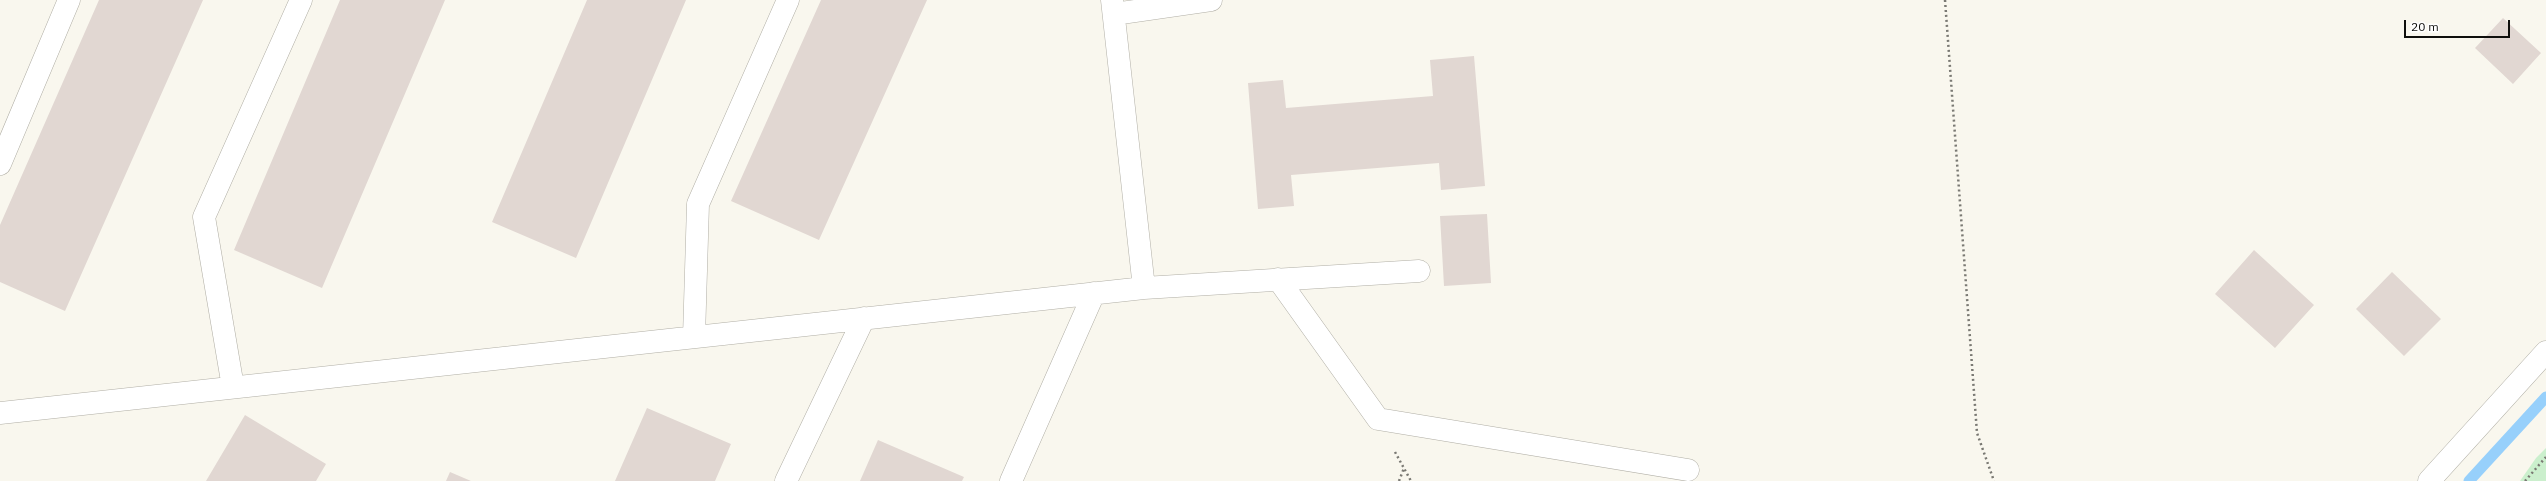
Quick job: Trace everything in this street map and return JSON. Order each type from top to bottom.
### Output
[{"type":"street","points":[[0,164],[69,0]]},
{"type":"street","points":[[233,387],[204,217],[301,0]]},
{"type":"street","points":[[694,337],[698,204],[788,0]]},
{"type":"street","points":[[1144,288],[1113,7],[1211,0]]},
{"type":"street","points":[[0,413],[1094,293],[1144,288],[1419,271]]},
{"type":"street","points":[[1278,279],[1378,420],[1688,470]]},
{"type":"street","points":[[1011,481],[1094,293]]},
{"type":"street","points":[[786,481],[864,318]]},
{"type":"street","points":[[2429,481],[2546,352]]},
{"type":"path","points":[[1945,0],[1977,433],[1994,481]]},
{"type":"path","points":[[2525,481],[2546,457]]},
{"type":"path","points":[[1399,481],[1404,467],[1411,481]]},
{"type":"green space","points":[[2546,448],[2546,481],[2520,481],[2536,458]]},
{"type":"building","points":[[99,0],[203,0],[65,311],[0,282],[0,225]]},
{"type":"building","points":[[340,0],[445,0],[322,288],[234,250]]},
{"type":"building","points":[[587,0],[686,0],[576,258],[492,222]]},
{"type":"building","points":[[821,0],[927,0],[819,240],[731,201]]},
{"type":"building","points":[[2503,18],[2541,53],[2513,84],[2475,48]]},
{"type":"building","points":[[1474,56],[1485,186],[1441,190],[1439,163],[1291,175],[1294,206],[1258,209],[1248,83],[1283,80],[1286,108],[1433,96],[1430,60]]},
{"type":"building","points":[[1487,214],[1491,283],[1444,286],[1440,216]]},
{"type":"building","points":[[2254,250],[2314,305],[2275,348],[2215,294]]},
{"type":"building","points":[[2392,272],[2441,319],[2404,356],[2356,309]]},
{"type":"building","points":[[647,408],[731,444],[715,481],[615,481]]},
{"type":"building","points":[[245,415],[326,464],[316,481],[206,481]]},
{"type":"building","points":[[878,440],[964,477],[962,481],[860,481]]},
{"type":"building","points":[[450,472],[471,481],[446,481]]},
{"type":"waterway","points":[[2469,481],[2546,397]]}]
